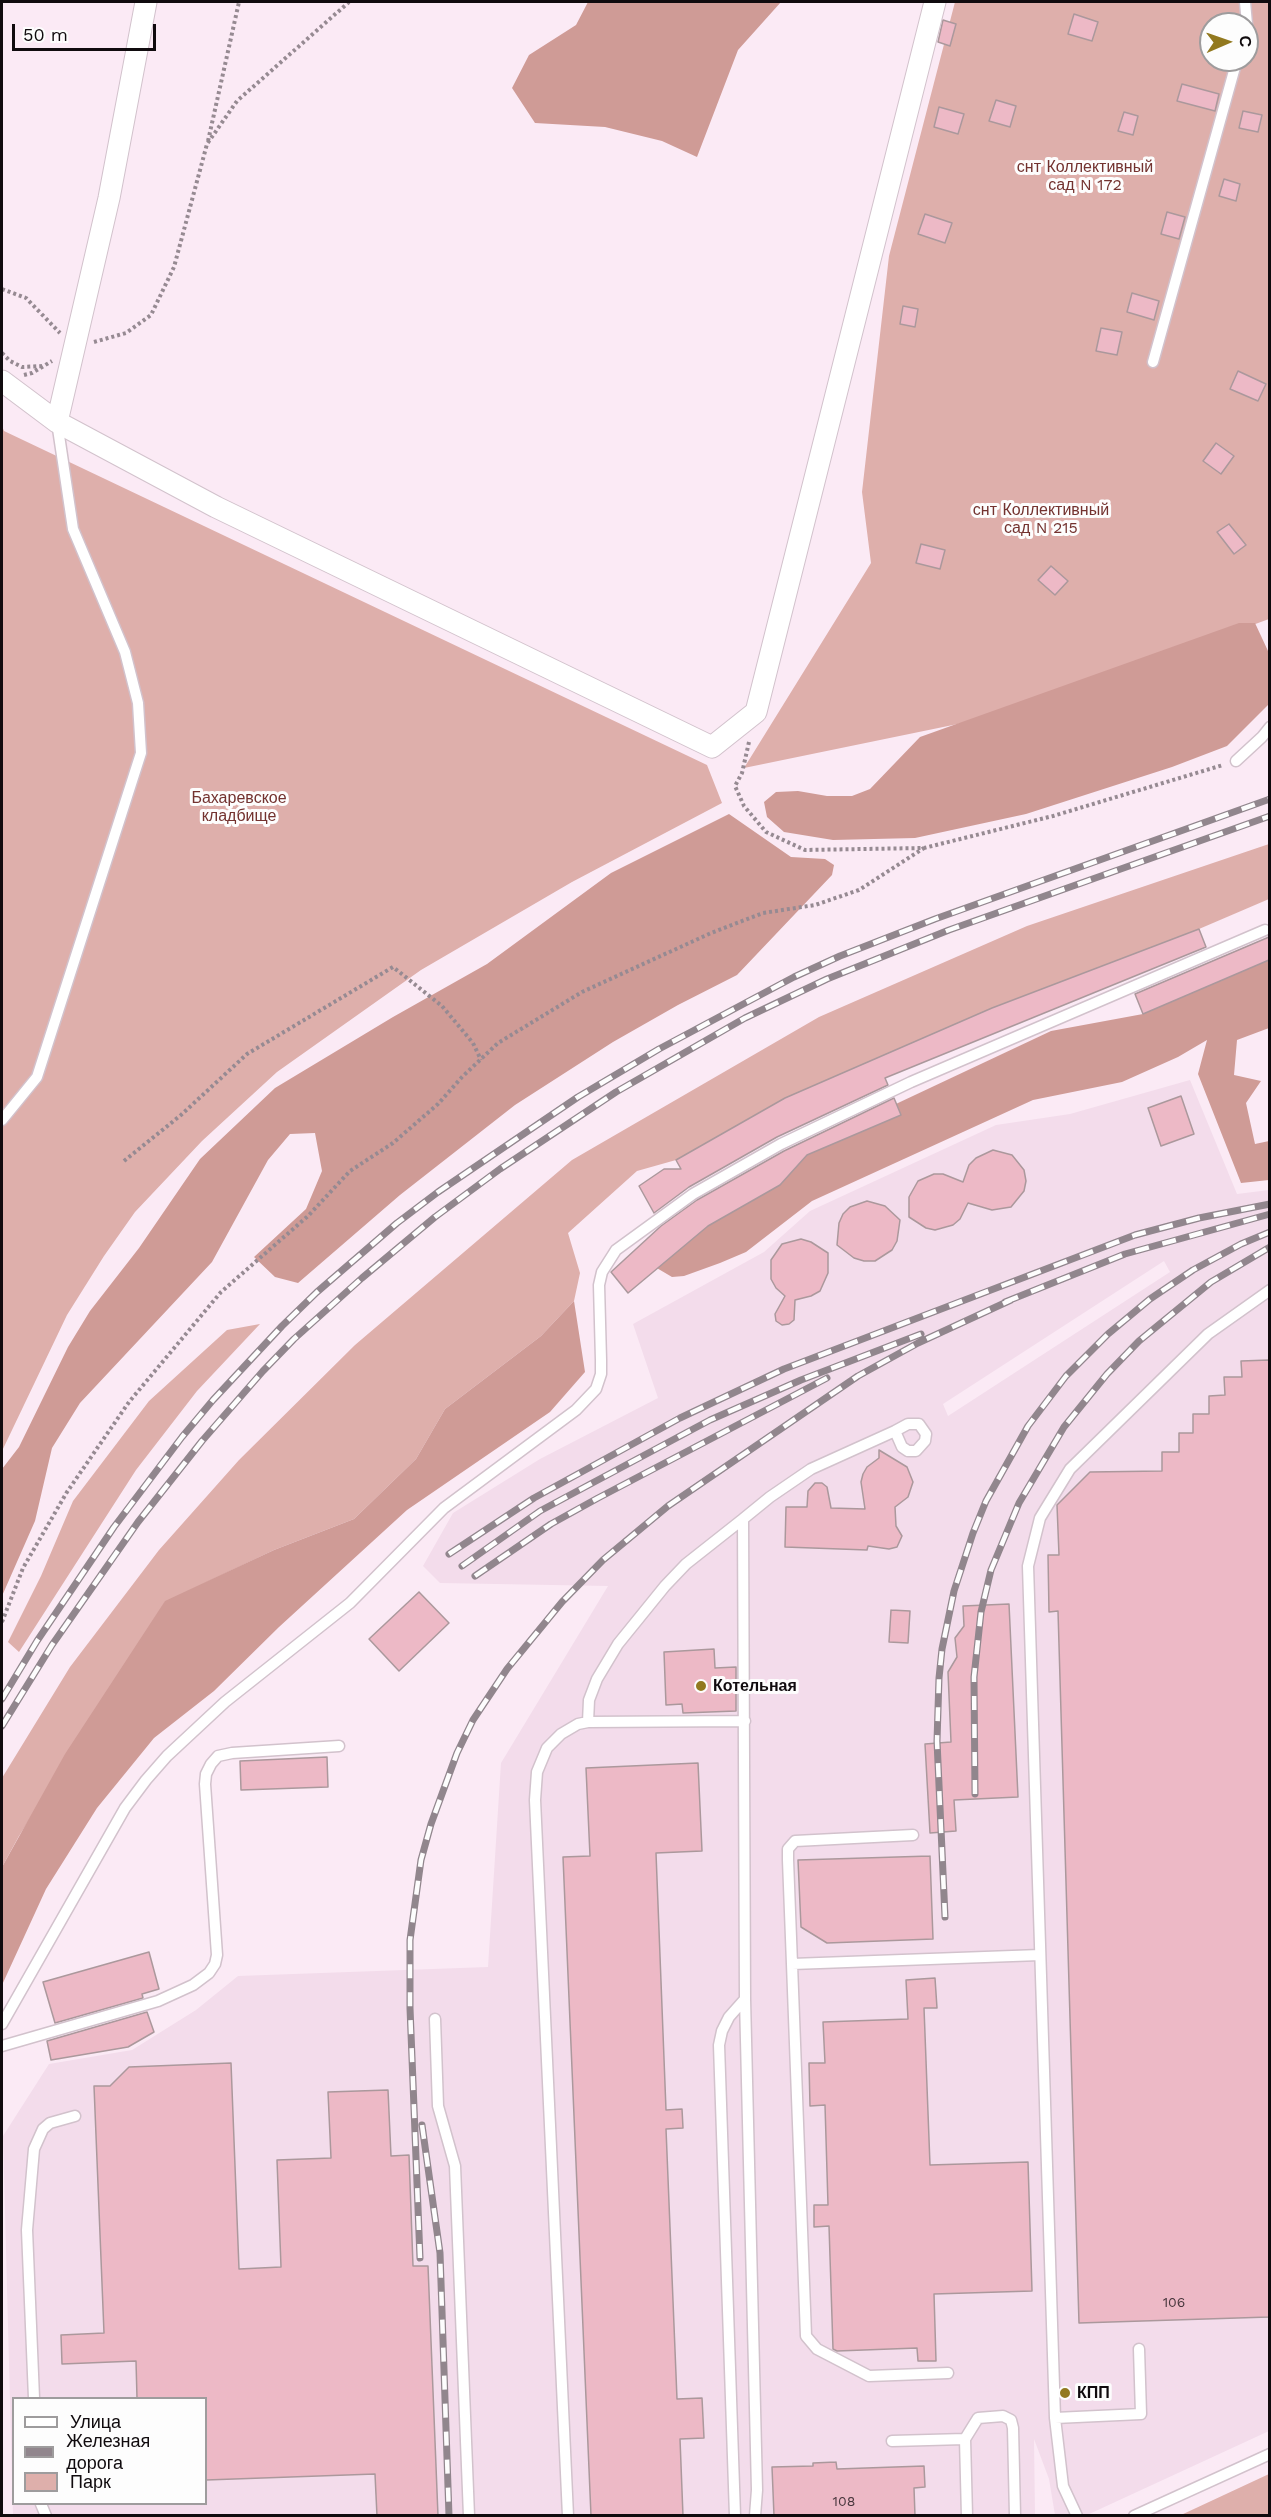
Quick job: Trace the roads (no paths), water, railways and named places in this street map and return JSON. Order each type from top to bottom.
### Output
[{"type":"street","points":[[57,422],[109,198],[146,2]]},
{"type":"street","points":[[2,381],[57,422],[216,507],[712,747],[756,712],[935,2]]},
{"type":"lane","points":[[1153,362],[1235,72]]},
{"type":"lane","points":[[2,1120],[37,1077],[141,753],[138,702],[125,652],[73,529],[57,422]]},
{"type":"lane","points":[[1236,761],[1262,737],[1269,727]]},
{"type":"lane","points":[[2,2024],[126,1808],[167,1755],[225,1702],[350,1603],[444,1508],[576,1410],[592,1394],[601,1374],[599,1285],[602,1272],[616,1250],[693,1194],[781,1144],[911,1082],[1264,930]]},
{"type":"lane","points":[[1077,2516],[1063,2486],[1054,2418],[1028,1566],[1040,1518],[1070,1469],[1208,1334],[1269,1290]]},
{"type":"lane","points":[[588,1722],[589,1700],[597,1679],[618,1644],[679,1572],[770,1497],[811,1469],[895,1431]]},
{"type":"lane","points":[[743,1519],[745,1999],[757,2490],[755,2516]]},
{"type":"lane","points":[[568,2516],[534,1791],[537,1772],[547,1748],[569,1728],[588,1722],[745,1720]]},
{"type":"lane","points":[[2,2046],[158,2001],[193,1985],[210,1973],[217,1955],[206,1784],[206,1774],[211,1764],[218,1756],[232,1753],[339,1746]]},
{"type":"lane","points":[[913,1835],[795,1841],[788,1849],[806,2336],[818,2349],[869,2376],[948,2373]]},
{"type":"lane","points":[[792,1964],[1040,1955]]},
{"type":"lane","points":[[735,2516],[719,2044],[729,2017],[745,1999]]},
{"type":"lane","points":[[435,2019],[438,2106],[455,2166],[469,2516]]},
{"type":"lane","points":[[34,2397],[27,2230],[34,2149],[43,2129],[50,2123],[75,2116]]},
{"type":"lane","points":[[1054,2418],[1141,2414],[1139,2349]]},
{"type":"lane","points":[[967,2516],[965,2439],[978,2418],[1003,2416],[1011,2420],[1015,2516]]},
{"type":"lane","points":[[892,2441],[965,2439]]},
{"type":"lane","points":[[1134,2516],[1269,2454]]},
{"type":"railway","points":[[2,1699],[37,1641],[114,1527],[213,1400],[317,1292],[397,1223],[438,1192],[578,1097],[659,1049],[794,977],[840,956],[935,919],[1270,799]]},
{"type":"railway","points":[[2,1726],[52,1645],[138,1522],[202,1441],[263,1371],[294,1339],[362,1278],[435,1217],[500,1169],[616,1092],[745,1018],[827,979],[949,930],[1270,816]]},
{"type":"railway","points":[[449,1554],[534,1498],[680,1418],[784,1369],[1135,1235],[1199,1218],[1270,1204]]},
{"type":"railway","points":[[1005,1302],[1125,1254],[1270,1214]]},
{"type":"railway","points":[[945,1917],[937,1741],[939,1678],[942,1649],[954,1591],[986,1501],[1028,1426],[1066,1376],[1108,1334],[1150,1299],[1193,1270],[1241,1244],[1270,1232]]},
{"type":"railway","points":[[975,1794],[974,1677],[981,1612],[991,1570],[1019,1503],[1064,1427],[1107,1374],[1139,1341],[1211,1282],[1270,1247]]},
{"type":"railway","points":[[420,2258],[410,2008],[410,1940],[421,1860],[431,1824],[457,1753],[473,1720],[507,1669],[562,1602],[603,1560],[668,1506],[858,1376],[918,1343],[1011,1300]]},
{"type":"railway","points":[[462,1566],[540,1511],[710,1420],[801,1380],[921,1334]]},
{"type":"railway","points":[[475,1576],[551,1524],[827,1378]]},
{"type":"railway","points":[[422,2125],[440,2253],[449,2516]]},
{"type":"place","name":"Котельная","points":[[701,1686]]},
{"type":"place","name":"КПП","points":[[1065,2393]]},
{"type":"park label","name":"снт Коллективный сад N 172","points":[[1085,176]]},
{"type":"park label","name":"снт Коллективный сад N 215","points":[[1041,519]]},
{"type":"park label","name":"Бахаревское кладбище","points":[[239,807]]}]
